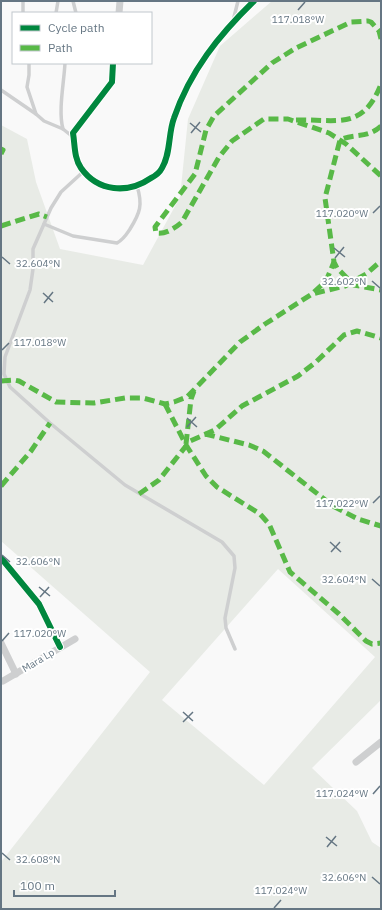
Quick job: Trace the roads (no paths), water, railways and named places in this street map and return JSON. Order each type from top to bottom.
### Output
[{"type":"street","points":[[119,12],[120,1]]},
{"type":"street","points":[[113,64],[112,82],[87,112],[74,133],[74,137],[76,157],[84,172],[97,183],[113,189],[137,186],[157,174],[162,168],[167,155],[172,122],[194,71],[207,52],[254,1]]},
{"type":"street","name":"Mara Lp","points":[[1,558],[39,604],[60,647]]},
{"type":"street","name":"Mara Lp","points":[[3,681],[75,638]]},
{"type":"street","points":[[1,643],[16,674]]},
{"type":"street","points":[[356,762],[381,742]]},
{"type":"lane","points":[[23,1],[23,12]]},
{"type":"lane","points":[[56,12],[58,1]]},
{"type":"lane","points":[[73,1],[76,12]]},
{"type":"lane","points":[[234,21],[238,1]]},
{"type":"lane","points":[[29,64],[27,87],[36,114]]},
{"type":"lane","points":[[63,129],[62,96],[65,64]]},
{"type":"lane","points":[[1,90],[44,121],[63,129],[74,137]]},
{"type":"lane","points":[[84,172],[61,192],[33,249],[33,269],[30,290],[5,357],[4,374],[10,387],[50,423],[125,485],[200,528],[222,542],[230,551],[234,556],[234,568],[225,618],[226,628],[235,649]]},
{"type":"lane","points":[[44,224],[73,236],[117,243],[123,240],[138,218],[140,203],[137,186]]}]
